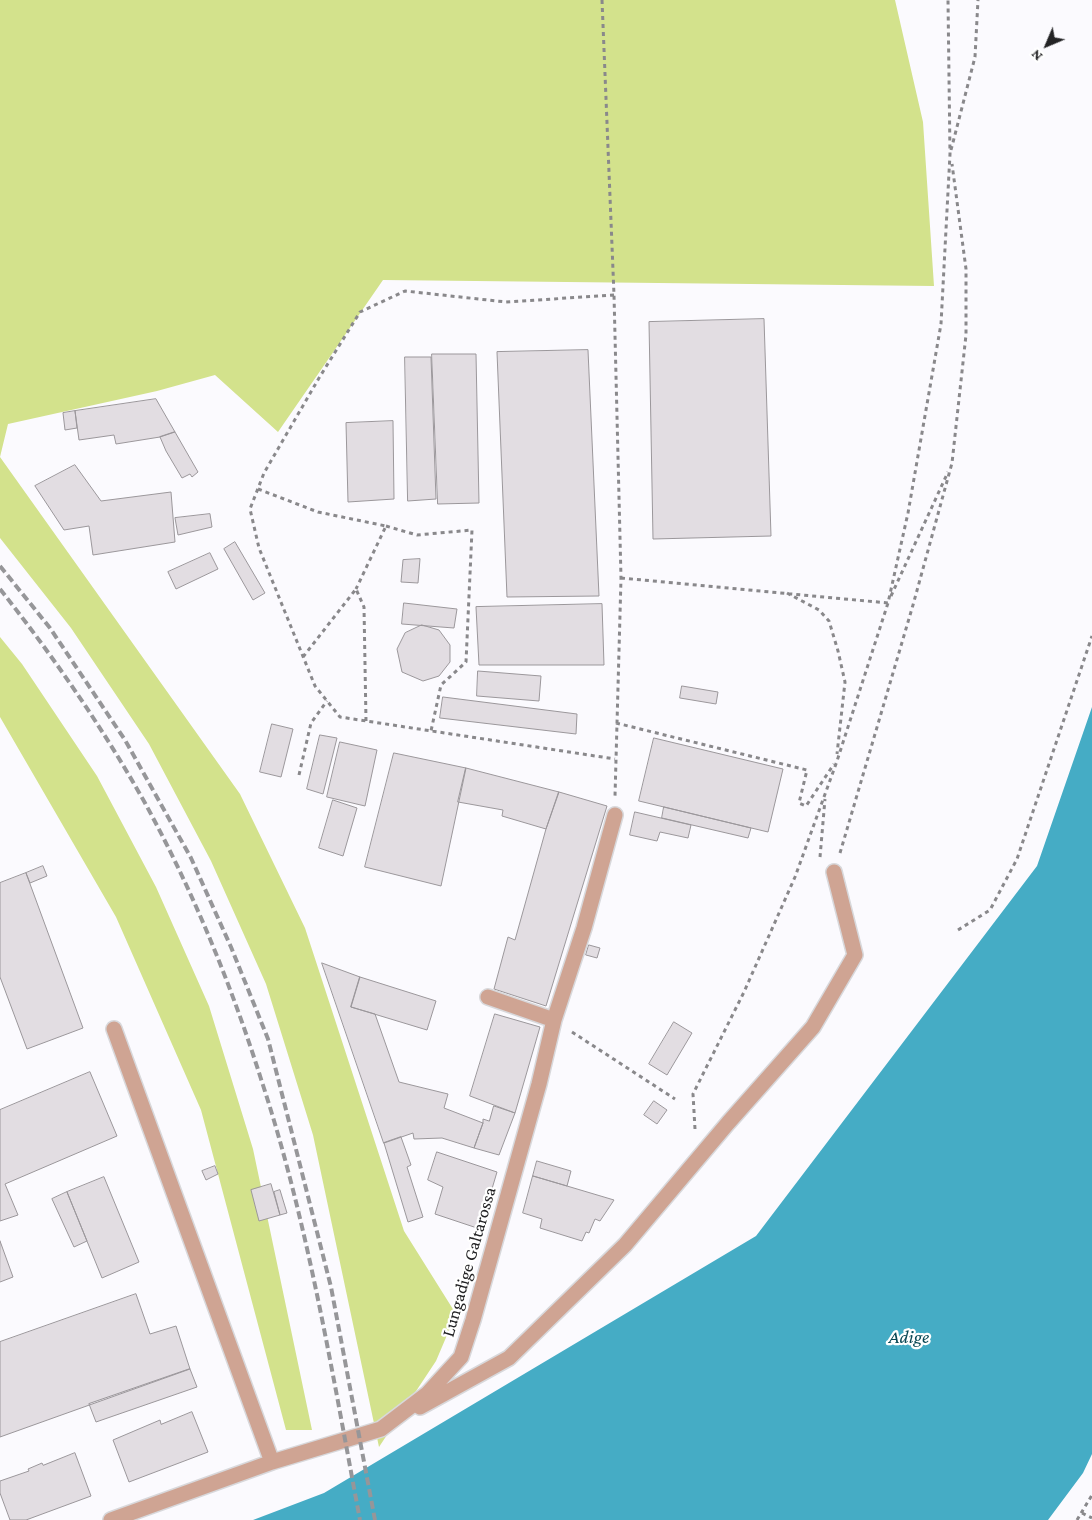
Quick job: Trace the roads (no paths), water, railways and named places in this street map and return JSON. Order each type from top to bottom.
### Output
[{"type":"street","name":"Lungadige Galtarossa","points":[[111,1520],[272,1462],[382,1428],[427,1394],[461,1357],[474,1320],[500,1226],[539,1084],[554,1020],[584,928],[615,815]]},
{"type":"street","points":[[382,1428],[509,1358],[625,1245],[813,1027],[856,955],[834,872]]},
{"type":"street","points":[[488,997],[554,1020]]},
{"type":"street","points":[[114,1028],[272,1462]]},
{"type":"water","name":"Adige","points":[[1092,707],[1092,1454],[1083,1473],[1048,1520],[253,1520],[324,1493],[756,1236],[1037,866]]},
{"type":"railway","points":[[0,566],[50,628],[125,740],[191,858],[231,947],[268,1039],[331,1287],[375,1520]]},
{"type":"railway","points":[[0,589],[77,693],[129,775],[163,836],[195,904],[224,973],[278,1133],[306,1242],[360,1520]]}]
